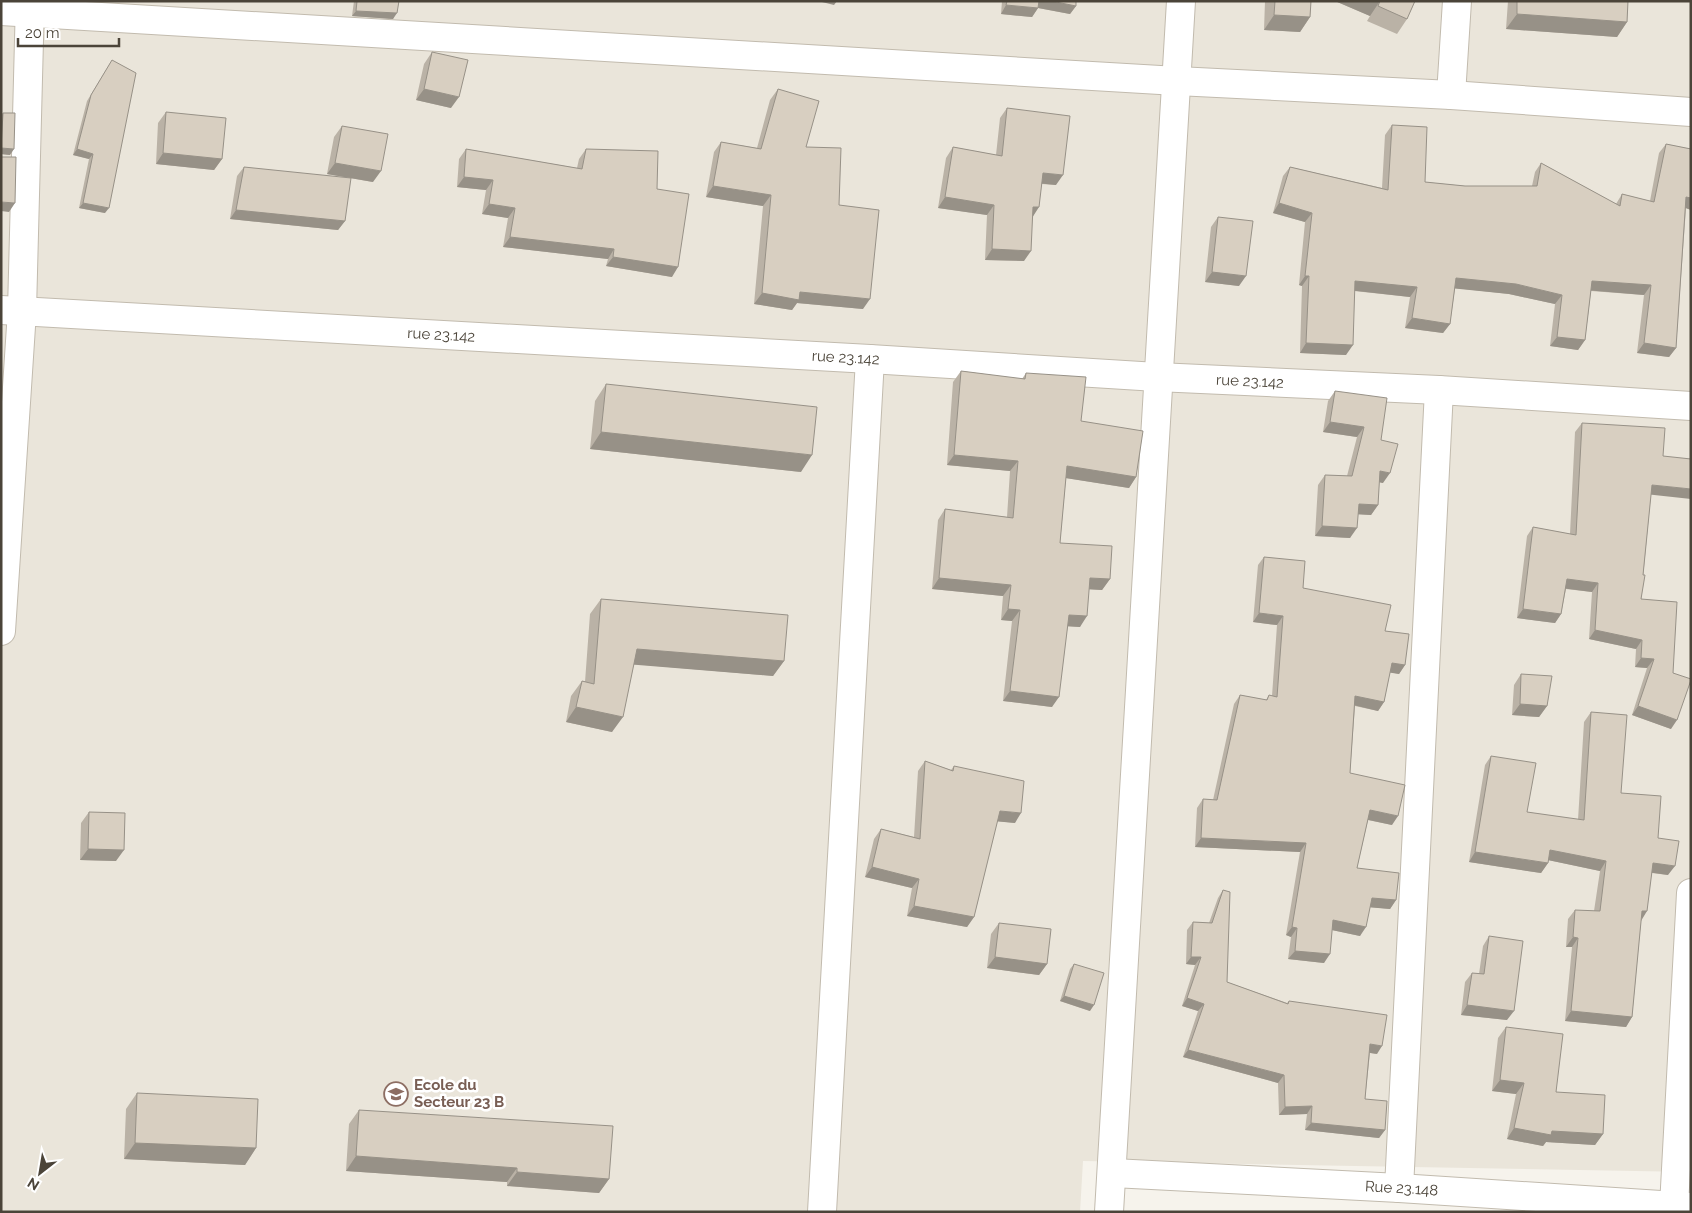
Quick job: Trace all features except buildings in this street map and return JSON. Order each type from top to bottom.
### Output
[{"type":"street","points":[[1109,1212],[1113,1173],[1157,377],[1181,1]]},
{"type":"street","points":[[1451,95],[1457,1]]},
{"type":"street","points":[[1,631],[12,311],[30,7]]},
{"type":"street","points":[[1,11],[30,7],[1177,82],[1451,95],[1691,112]]},
{"type":"street","name":"rue 23.142","points":[[12,311],[1157,377],[1439,390],[1691,406]]},
{"type":"street","points":[[822,1212],[870,359]]},
{"type":"street","points":[[1399,1188],[1439,390]]},
{"type":"street","points":[[1682,1206],[1691,893]]},
{"type":"street","name":"Rue 23.148","points":[[1113,1173],[1399,1188],[1570,1205],[1682,1206]]},
{"type":"shaded area","points":[[1,1],[1691,1],[1691,1172],[1083,1161],[1080,1212],[1,1212]]},
{"type":"place","name":"Ecole du Secteur 23 B","points":[[396,1094]]}]
